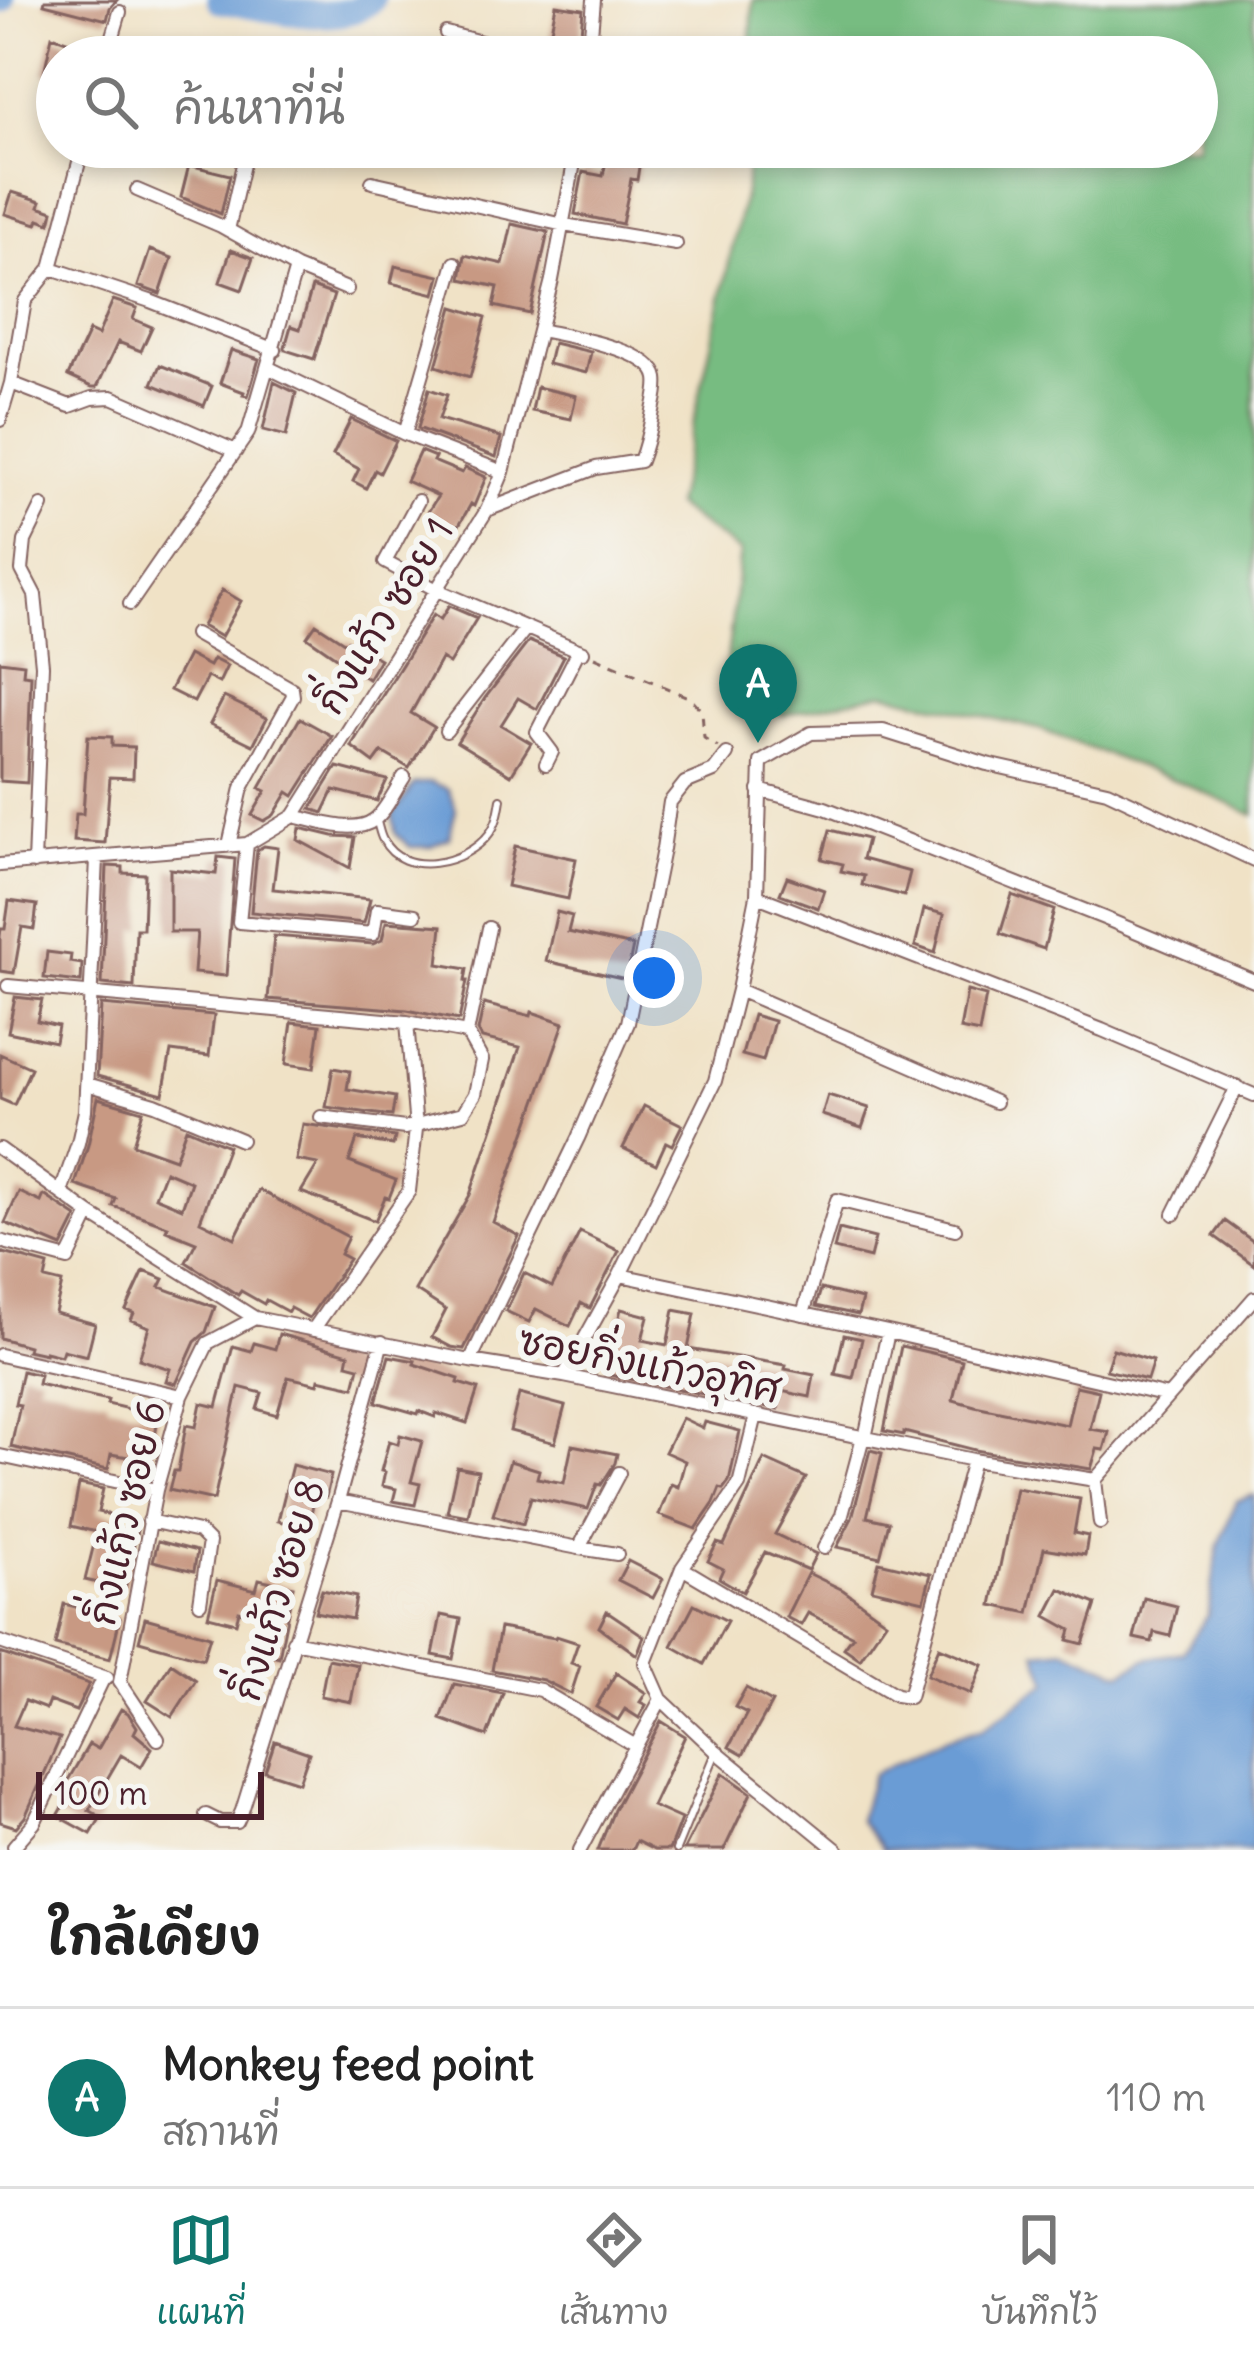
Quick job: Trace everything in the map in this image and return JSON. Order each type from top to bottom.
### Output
[{"type":"street","points":[[591,36],[594,0]]},
{"type":"street","points":[[113,36],[120,12]]},
{"type":"street","points":[[446,33],[458,36]]},
{"type":"street","points":[[0,420],[25,301],[51,268],[77,168]]},
{"type":"street","points":[[228,230],[242,168]]},
{"type":"street","name":"กิ่งแก้ว ซอย 1","points":[[0,866],[247,844],[294,816],[487,509],[503,472],[540,330],[574,168]]},
{"type":"street","points":[[372,182],[564,225],[676,244]]},
{"type":"street","points":[[137,190],[347,289]]},
{"type":"street","points":[[405,434],[454,263]]},
{"type":"street","points":[[51,268],[274,350]]},
{"type":"street","points":[[130,604],[248,434],[296,268]]},
{"type":"street","points":[[487,509],[596,468],[640,461],[646,447],[657,388],[657,374],[648,363],[613,348],[540,330]]},
{"type":"street","points":[[269,368],[405,434],[503,472]]},
{"type":"street","points":[[11,383],[70,406],[92,398],[112,398],[236,452]]},
{"type":"street","points":[[418,500],[385,562],[435,590],[581,651],[537,732],[551,752],[545,764]]},
{"type":"street","points":[[34,863],[42,665],[35,595],[22,570],[25,542],[42,506]]},
{"type":"street","points":[[446,731],[526,628]]},
{"type":"street","points":[[195,634],[292,689],[293,696],[242,788],[230,845]]},
{"type":"street","points":[[564,1376],[620,1275],[715,1081],[757,896],[761,762],[811,733],[883,731],[987,764],[1107,791],[1254,860]]},
{"type":"street","points":[[470,1361],[628,1023],[670,802],[685,782],[714,770],[727,754]]},
{"type":"street","points":[[294,816],[362,825],[376,819],[404,778]]},
{"type":"street","points":[[759,790],[826,808],[1254,981]]},
{"type":"street","points":[[247,844],[239,922],[373,934],[376,910],[415,915]]},
{"type":"street","points":[[61,1192],[78,1143],[87,1084],[98,859]]},
{"type":"street","points":[[757,896],[1102,1030],[1254,1095]]},
{"type":"street","points":[[322,1117],[405,1129],[463,1113],[475,1094],[482,1060],[466,1033],[489,928]]},
{"type":"street","points":[[8,986],[407,1022],[466,1033]]},
{"type":"street","points":[[738,990],[995,1102]]},
{"type":"street","points":[[313,1330],[409,1191],[416,1126],[407,1022]]},
{"type":"street","points":[[87,1084],[154,1103],[241,1140]]},
{"type":"street","points":[[1174,1214],[1237,1087]]},
{"type":"street","name":"ซอยกิ่งแก้วอุทิศ","points":[[0,1149],[90,1214],[255,1318],[1095,1480]]},
{"type":"street","points":[[803,1314],[837,1200],[955,1229]]},
{"type":"street","points":[[0,1241],[68,1259],[90,1214]]},
{"type":"street","points":[[620,1275],[1168,1396]]},
{"type":"street","points":[[1100,1523],[1095,1480],[1254,1298]]},
{"type":"street","name":"กิ่งแก้ว ซอย 6","points":[[120,1682],[149,1521],[182,1396],[208,1343],[255,1318]]},
{"type":"street","points":[[824,1548],[842,1515],[889,1332]]},
{"type":"street","name":"กิ่งแก้ว ซอย 8","points":[[206,1815],[220,1822],[237,1822],[338,1501],[382,1342]]},
{"type":"street","points":[[0,1355],[182,1396]]},
{"type":"street","points":[[756,1414],[739,1485],[682,1568],[645,1663],[661,1700],[837,1850]]},
{"type":"street","points":[[0,1456],[156,1490]]},
{"type":"street","points":[[682,1568],[896,1695],[909,1697],[973,1460]]},
{"type":"street","points":[[579,1548],[619,1473]]},
{"type":"street","points":[[338,1501],[617,1554]]},
{"type":"street","points":[[149,1521],[199,1532],[209,1542],[200,1603]]},
{"type":"street","points":[[293,1641],[540,1690],[634,1745]]},
{"type":"street","points":[[0,1642],[120,1682],[158,1739]]},
{"type":"street","points":[[11,1845],[34,1823],[104,1677]]},
{"type":"street","points":[[580,1850],[661,1700]]},
{"type":"lane","points":[[376,819],[383,843],[407,862],[436,863],[463,856],[487,837],[501,799]]},
{"type":"lane","points":[[676,1850],[716,1751]]},
{"type":"path","points":[[581,651],[690,698],[702,711],[704,738],[727,754]]},
{"type":"green space","points":[[753,0],[1254,0],[1254,815],[1039,729],[884,693],[783,715],[723,694],[740,552],[675,506],[746,168],[1218,168],[1218,36],[751,36]]},
{"type":"water","points":[[430,782],[448,789],[456,809],[449,838],[429,847],[410,847],[395,833],[393,815],[414,784]]},
{"type":"water","points":[[1254,1495],[1254,1850],[883,1850],[859,1820],[873,1774],[947,1738],[983,1728],[1048,1682],[1036,1652],[1065,1649],[1121,1673],[1146,1659],[1183,1652],[1208,1615],[1218,1548],[1236,1501]]},
{"type":"building","points":[[45,0],[117,0],[107,20],[44,4]]},
{"type":"building","points":[[556,5],[583,9],[581,36],[550,36]]},
{"type":"building","points":[[188,168],[230,175],[221,214],[181,197]]},
{"type":"building","points":[[605,168],[639,168],[637,180],[631,179],[622,224],[575,214],[583,172],[603,176]]},
{"type":"building","points":[[12,192],[41,201],[39,206],[53,211],[50,223],[5,214]]},
{"type":"building","points":[[512,224],[548,232],[530,314],[494,306],[498,287],[461,279],[465,255],[503,264]]},
{"type":"building","points":[[150,250],[172,258],[160,294],[138,286]]},
{"type":"building","points":[[231,250],[253,258],[242,290],[220,282]]},
{"type":"building","points":[[395,266],[440,276],[435,294],[391,283]]},
{"type":"building","points":[[312,287],[334,295],[314,359],[285,350],[291,326],[300,329]]},
{"type":"building","points":[[113,300],[137,308],[133,319],[152,327],[141,351],[118,342],[97,387],[92,387],[68,376],[89,331],[98,335]]},
{"type":"building","points":[[453,307],[486,317],[470,377],[436,366]]},
{"type":"building","points":[[553,343],[591,352],[586,373],[548,364]]},
{"type":"building","points":[[231,350],[259,359],[248,396],[220,383]]},
{"type":"building","points":[[160,365],[212,386],[204,406],[152,384]]},
{"type":"building","points":[[274,382],[296,393],[286,436],[263,430]]},
{"type":"building","points":[[537,387],[576,396],[571,419],[532,411]]},
{"type":"building","points":[[429,389],[447,395],[439,419],[501,437],[496,457],[418,428]]},
{"type":"building","points":[[351,419],[396,441],[380,473],[375,470],[366,488],[353,481],[359,469],[333,455]]},
{"type":"building","points":[[420,451],[462,473],[465,468],[486,477],[474,506],[471,504],[455,532],[426,515],[438,496],[406,481]]},
{"type":"building","points":[[222,590],[241,601],[221,637],[202,626]]},
{"type":"building","points":[[449,606],[477,618],[449,664],[441,659],[411,713],[434,727],[409,768],[382,752],[374,763],[351,746],[433,615],[440,620]]},
{"type":"building","points":[[316,624],[380,659],[368,679],[307,637]]},
{"type":"building","points":[[529,641],[564,656],[537,709],[518,698],[501,725],[531,743],[511,775],[457,742]]},
{"type":"building","points":[[188,655],[209,666],[213,659],[227,666],[219,683],[207,677],[194,702],[170,690]]},
{"type":"building","points":[[0,661],[24,664],[23,674],[31,675],[27,783],[0,781]]},
{"type":"building","points":[[224,697],[267,718],[253,745],[210,724]]},
{"type":"building","points":[[300,718],[332,736],[294,796],[288,792],[274,815],[264,821],[252,815],[266,791],[260,788]]},
{"type":"building","points":[[88,736],[112,737],[112,746],[134,747],[133,778],[110,777],[105,843],[74,841],[76,814],[83,814]]},
{"type":"building","points":[[337,767],[387,780],[377,801],[334,790],[323,813],[311,809]]},
{"type":"building","points":[[300,828],[355,837],[350,868],[298,840]]},
{"type":"building","points":[[830,830],[867,839],[862,859],[910,872],[904,896],[862,885],[864,876],[841,871],[843,864],[822,859]]},
{"type":"building","points":[[515,846],[576,859],[568,899],[507,886]]},
{"type":"building","points":[[278,848],[273,889],[370,899],[364,923],[251,912],[257,850]]},
{"type":"building","points":[[218,857],[235,859],[226,976],[194,973],[197,932],[170,932],[170,869],[216,874]]},
{"type":"building","points":[[107,866],[145,874],[143,929],[136,929],[134,987],[102,984]]},
{"type":"building","points":[[787,877],[824,890],[818,908],[780,894]]},
{"type":"building","points":[[1012,895],[1054,910],[1044,949],[1000,934]]},
{"type":"building","points":[[9,901],[37,905],[34,929],[22,927],[14,973],[0,971],[0,936]]},
{"type":"building","points":[[924,909],[944,914],[935,953],[915,946]]},
{"type":"building","points":[[557,912],[572,916],[568,932],[633,946],[626,979],[546,961]]},
{"type":"building","points":[[386,922],[442,926],[438,964],[467,969],[459,1020],[407,1010],[268,999],[274,936],[373,944],[382,940]]},
{"type":"building","points":[[47,952],[71,955],[70,962],[82,964],[81,982],[44,978]]},
{"type":"building","points":[[967,991],[986,996],[979,1033],[960,1029]]},
{"type":"building","points":[[15,997],[42,1000],[37,1021],[58,1026],[55,1042],[8,1032]]},
{"type":"building","points":[[484,1004],[564,1023],[493,1222],[519,1236],[464,1349],[432,1337],[446,1310],[415,1290],[470,1195],[520,1047],[482,1038],[478,1031]]},
{"type":"building","points":[[101,1005],[214,1015],[209,1056],[171,1051],[163,1094],[97,1076]]},
{"type":"building","points":[[753,1015],[774,1021],[763,1061],[742,1055]]},
{"type":"building","points":[[292,1022],[320,1025],[314,1068],[286,1064]]},
{"type":"building","points":[[0,1054],[31,1068],[14,1105],[0,1099]]},
{"type":"building","points":[[333,1068],[350,1071],[347,1089],[395,1097],[392,1116],[326,1107]]},
{"type":"building","points":[[828,1095],[869,1108],[862,1128],[822,1115]]},
{"type":"building","points":[[98,1098],[143,1111],[133,1144],[175,1159],[186,1128],[228,1146],[200,1221],[235,1238],[259,1190],[348,1237],[340,1254],[349,1259],[309,1318],[241,1291],[238,1295],[186,1262],[196,1242],[113,1206],[116,1199],[75,1185]],"holes":[[[165,1171],[191,1182],[182,1208],[155,1197]]]},
{"type":"building","points":[[644,1106],[682,1125],[672,1145],[666,1142],[656,1164],[623,1148]]},
{"type":"building","points":[[303,1124],[395,1137],[393,1145],[357,1139],[349,1162],[396,1180],[375,1221],[301,1192],[318,1164],[296,1160]]},
{"type":"building","points":[[19,1192],[41,1202],[44,1195],[77,1217],[62,1247],[5,1223]]},
{"type":"building","points":[[1225,1221],[1254,1242],[1254,1265],[1214,1236]]},
{"type":"building","points":[[839,1229],[875,1238],[870,1258],[834,1249]]},
{"type":"building","points":[[580,1232],[619,1251],[590,1308],[581,1303],[570,1326],[536,1309],[529,1322],[506,1311],[524,1273],[552,1287]]},
{"type":"building","points":[[0,1252],[48,1265],[45,1279],[62,1283],[55,1313],[95,1324],[87,1356],[63,1350],[61,1356],[45,1354],[0,1338]]},
{"type":"building","points":[[144,1271],[164,1279],[160,1287],[215,1307],[176,1384],[166,1381],[170,1369],[139,1359],[149,1327],[131,1320],[134,1313],[126,1310]]},
{"type":"building","points":[[821,1289],[862,1299],[858,1315],[816,1306]]},
{"type":"building","points":[[621,1309],[648,1316],[642,1340],[667,1345],[674,1310],[695,1314],[688,1349],[786,1365],[785,1369],[814,1375],[810,1397],[781,1391],[778,1409],[605,1374]]},
{"type":"building","points":[[279,1334],[349,1354],[347,1364],[359,1367],[354,1387],[288,1377],[277,1415],[257,1409],[262,1393],[239,1387],[214,1500],[169,1490],[174,1471],[178,1471],[186,1425],[196,1427],[201,1403],[217,1407],[233,1346],[251,1351],[254,1343],[275,1349]]},
{"type":"building","points":[[844,1335],[862,1339],[853,1378],[835,1374]]},
{"type":"building","points":[[901,1346],[962,1360],[953,1400],[975,1406],[1067,1425],[1076,1386],[1099,1391],[1090,1429],[1109,1432],[1104,1450],[1097,1449],[1091,1469],[884,1431]]},
{"type":"building","points":[[1113,1349],[1153,1361],[1147,1380],[1106,1370]]},
{"type":"building","points":[[389,1356],[415,1361],[478,1389],[467,1423],[376,1402]]},
{"type":"building","points":[[22,1371],[40,1375],[38,1384],[158,1416],[152,1461],[111,1454],[108,1469],[11,1447]]},
{"type":"building","points":[[519,1394],[565,1406],[555,1443],[510,1431]]},
{"type":"building","points":[[682,1418],[703,1428],[705,1422],[740,1431],[729,1481],[696,1529],[659,1515],[671,1484],[678,1487],[685,1461],[665,1452]]},
{"type":"building","points":[[400,1435],[422,1441],[411,1482],[420,1484],[415,1505],[393,1501],[396,1489],[382,1486],[389,1441],[398,1444]]},
{"type":"building","points":[[572,1445],[617,1454],[601,1485],[597,1484],[588,1509],[531,1497],[523,1524],[493,1515],[510,1461],[539,1470],[537,1478],[564,1483]]},
{"type":"building","points":[[870,1450],[882,1453],[867,1517],[889,1522],[880,1557],[837,1547],[852,1518]]},
{"type":"building","points":[[764,1459],[806,1478],[775,1534],[816,1554],[808,1570],[765,1552],[743,1592],[719,1578],[723,1569],[708,1561],[717,1543],[724,1545]]},
{"type":"building","points":[[292,1465],[331,1475],[326,1497],[315,1495],[308,1528],[278,1521]]},
{"type":"building","points":[[457,1467],[478,1471],[468,1516],[447,1512]]},
{"type":"building","points":[[79,1484],[103,1489],[98,1512],[139,1521],[125,1589],[85,1580],[97,1532],[71,1526]]},
{"type":"building","points":[[1016,1488],[1080,1499],[1074,1533],[1088,1536],[1085,1555],[1044,1548],[1029,1613],[992,1605]]},
{"type":"building","points":[[158,1541],[197,1551],[194,1571],[153,1561]]},
{"type":"building","points":[[628,1561],[663,1579],[653,1598],[618,1580]]},
{"type":"building","points":[[879,1562],[931,1574],[924,1601],[872,1589]]},
{"type":"building","points":[[808,1573],[843,1590],[886,1621],[860,1659],[844,1648],[853,1636],[808,1613],[801,1625],[786,1617]]},
{"type":"building","points":[[259,1579],[293,1587],[279,1657],[257,1651],[266,1617],[239,1611],[236,1623],[208,1616],[217,1580],[256,1590]]},
{"type":"building","points":[[1060,1589],[1096,1604],[1083,1644],[1068,1640],[1071,1630],[1046,1616]]},
{"type":"building","points":[[322,1590],[356,1597],[352,1619],[315,1612]]},
{"type":"building","points":[[1144,1598],[1177,1606],[1170,1636],[1154,1632],[1152,1642],[1134,1638]]},
{"type":"building","points":[[64,1604],[120,1618],[110,1659],[55,1645]]},
{"type":"building","points":[[694,1604],[727,1621],[704,1664],[672,1646]]},
{"type":"building","points":[[607,1611],[644,1636],[637,1655],[599,1627]]},
{"type":"building","points":[[441,1615],[461,1619],[453,1659],[433,1655]]},
{"type":"building","points":[[145,1618],[210,1636],[203,1659],[139,1641]]},
{"type":"building","points":[[500,1628],[578,1643],[571,1663],[580,1666],[571,1694],[543,1680],[492,1670]]},
{"type":"building","points":[[939,1647],[983,1665],[971,1694],[927,1675]]},
{"type":"building","points":[[0,1653],[89,1684],[76,1711],[49,1701],[46,1709],[25,1701],[14,1726],[60,1738],[25,1817],[16,1827],[0,1822]]},
{"type":"building","points":[[328,1659],[358,1665],[351,1702],[321,1696]]},
{"type":"building","points":[[171,1663],[196,1680],[172,1717],[147,1701]]},
{"type":"building","points":[[616,1673],[646,1693],[639,1718],[625,1709],[618,1720],[596,1707]]},
{"type":"building","points":[[454,1684],[503,1693],[487,1736],[441,1719]]},
{"type":"building","points":[[746,1688],[772,1702],[743,1755],[729,1747],[747,1713],[735,1707]]},
{"type":"building","points":[[121,1709],[137,1727],[134,1733],[152,1748],[141,1767],[121,1755],[89,1810],[101,1817],[91,1834],[58,1816],[69,1796],[61,1792],[89,1744],[98,1749]]},
{"type":"building","points":[[661,1721],[685,1736],[652,1806],[681,1819],[669,1850],[654,1850],[636,1841],[632,1850],[598,1850],[614,1810]]},
{"type":"building","points":[[275,1741],[309,1753],[299,1782],[265,1771]]},
{"type":"building","points":[[723,1773],[751,1793],[724,1850],[684,1850]]},
{"type":"waterway","points":[[220,0],[320,14],[357,9],[371,0]]},
{"type":"place","name":"Monkey feed point","points":[[758,743]]}]
